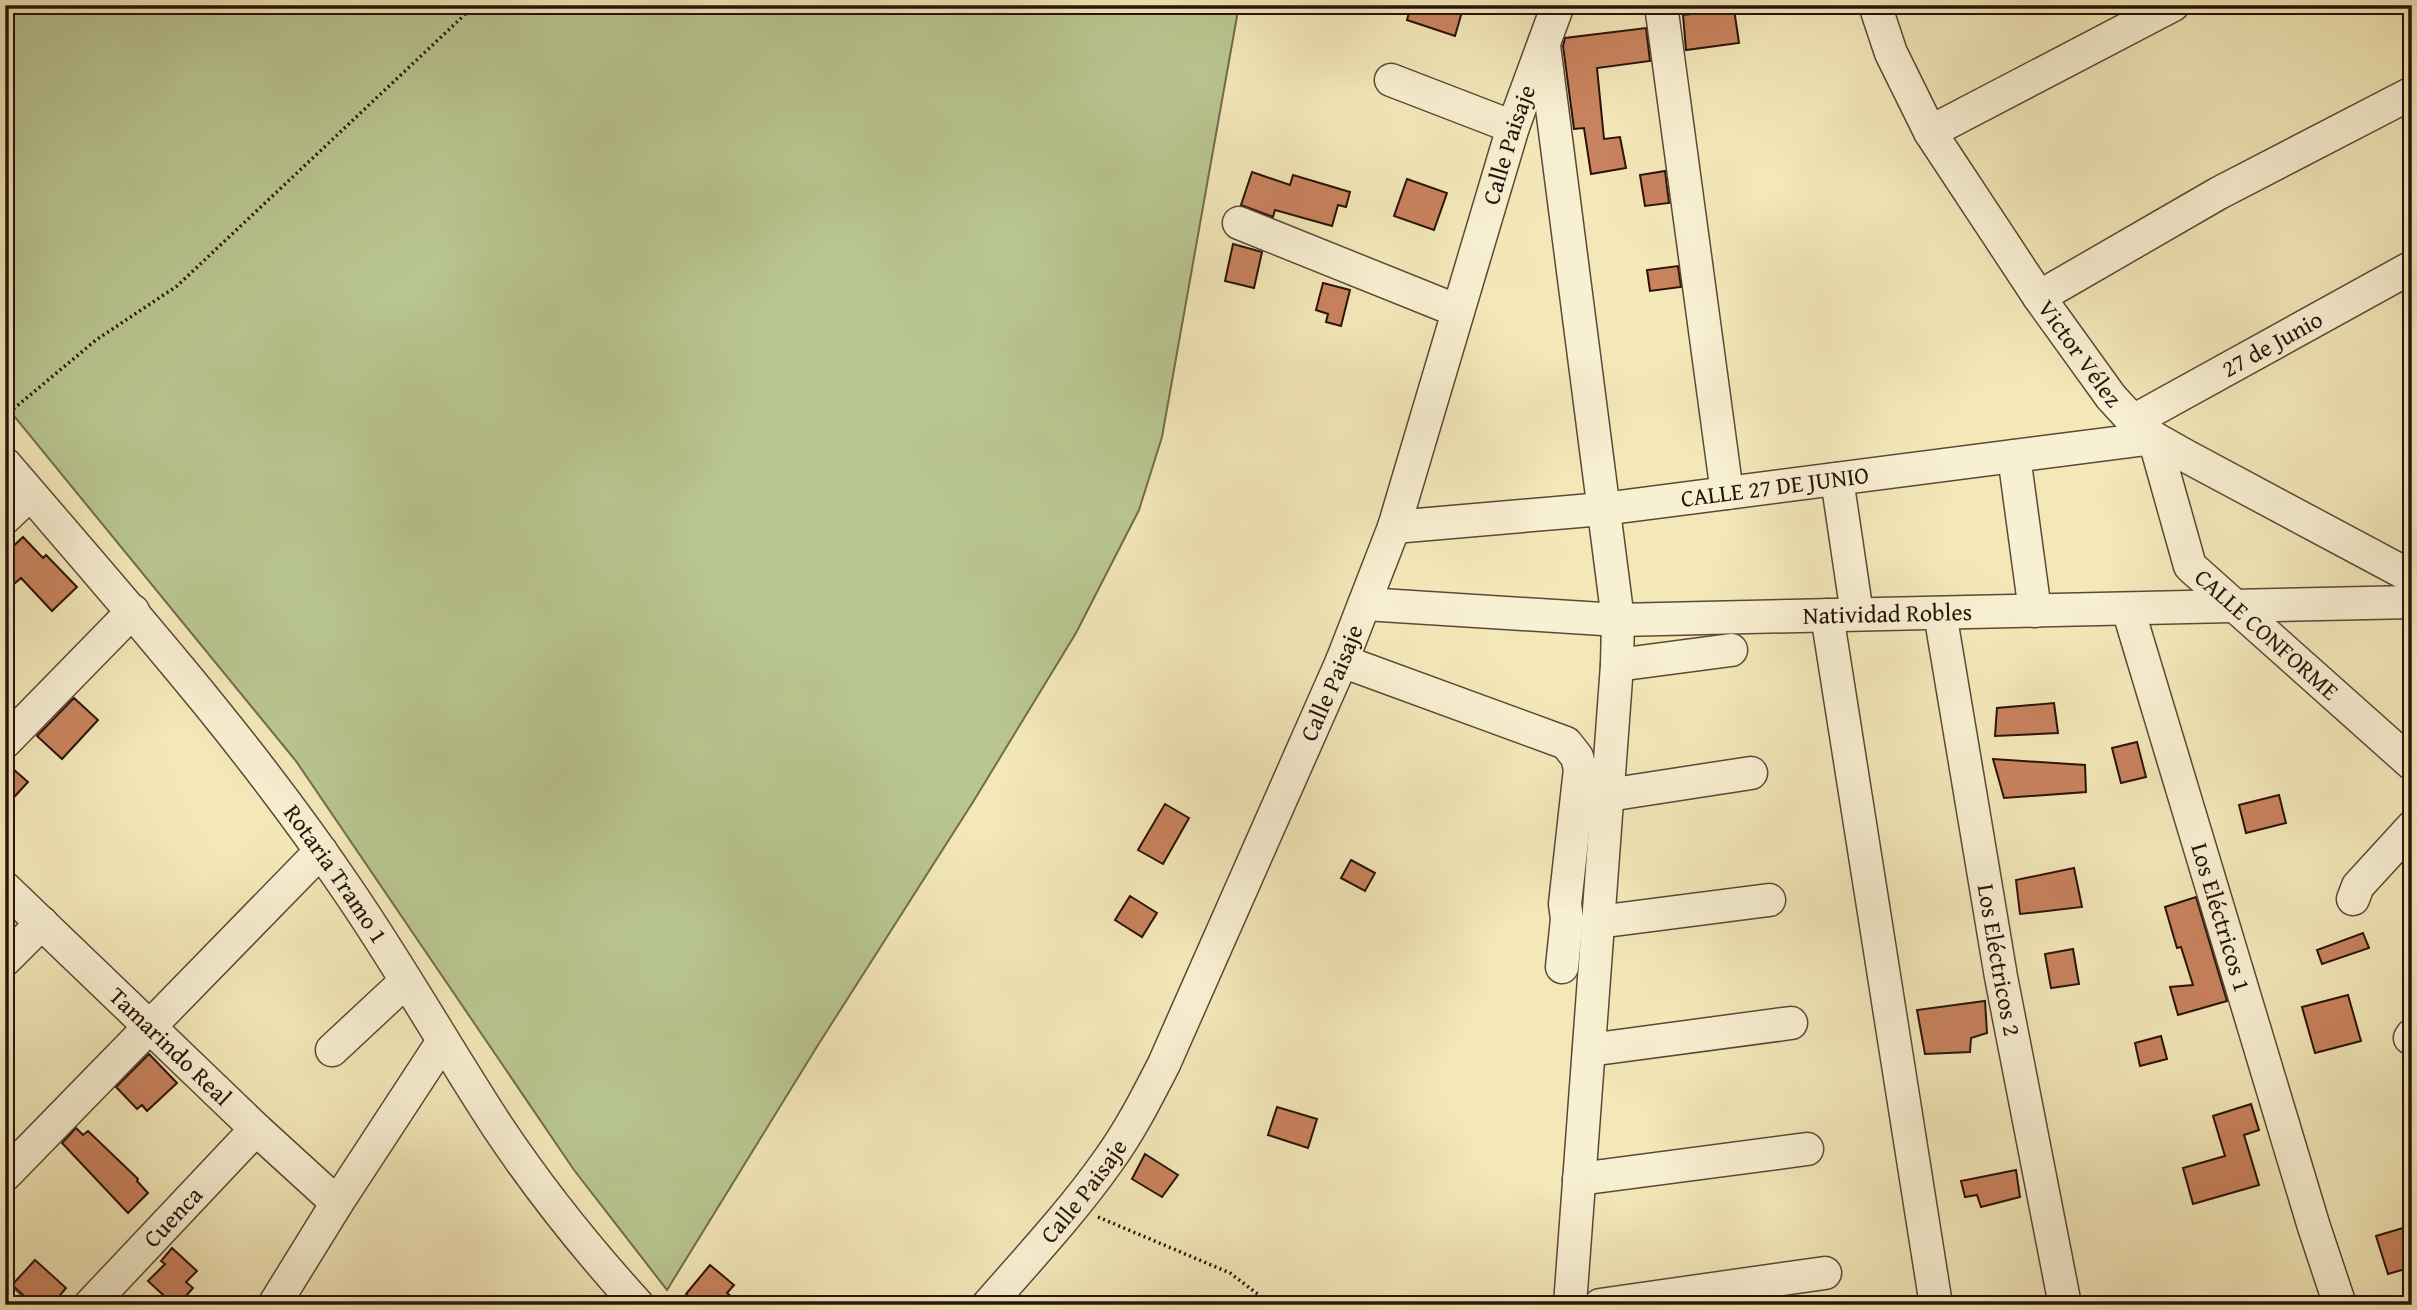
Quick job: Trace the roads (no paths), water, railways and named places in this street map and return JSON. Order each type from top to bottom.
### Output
[{"type":"street","points":[[1661,5],[1727,493]]},
{"type":"street","name":"Calle Paisaje","points":[[988,1305],[1074,1207],[1109,1160],[1141,1108],[1164,1064],[1342,661],[1394,527],[1513,127],[1554,6]]},
{"type":"street","name":"Victor Vélez","points":[[1876,6],[1891,53],[1930,132],[2039,298],[2111,397],[2143,430],[2412,577]]},
{"type":"street","points":[[1930,132],[2160,8]]},
{"type":"street","points":[[1543,41],[1618,620],[1608,795],[1570,1305]]},
{"type":"street","points":[[1391,80],[1513,127]]},
{"type":"street","points":[[2039,298],[2219,192],[2412,93]]},
{"type":"street","points":[[1239,223],[1458,311]]},
{"type":"street","name":"27 de Junio","points":[[2143,430],[2412,267]]},
{"type":"street","name":"CALLE 27 DE JUNIO","points":[[1394,527],[1603,509],[1837,479],[2014,456],[2143,430]]},
{"type":"street","name":"CALLE CONFORME","points":[[2143,430],[2190,566],[2412,764]]},
{"type":"street","points":[[2014,456],[2035,611]]},
{"type":"street","name":"Rotaria Tramo 1","points":[[5,464],[208,701],[283,798],[348,890],[499,1129],[564,1217],[638,1305]]},
{"type":"street","points":[[1837,479],[1842,615],[1936,1305]]},
{"type":"street","points":[[5,518],[30,494]]},
{"type":"street","name":"Natividad Robles","points":[[1365,604],[1618,620],[2412,602]]},
{"type":"street","name":"Los Eléctricos 1","points":[[2128,608],[2314,1227],[2340,1305]]},
{"type":"street","points":[[5,742],[133,611]]},
{"type":"street","name":"Los Eléctricos 2","points":[[1940,613],[2001,977],[2065,1305]]},
{"type":"street","points":[[1617,665],[1731,650]]},
{"type":"street","points":[[1342,661],[1566,743],[1573,749],[1580,769],[1562,967]]},
{"type":"street","points":[[1608,795],[1751,773]]},
{"type":"street","points":[[2353,899],[2358,886],[2412,827]]},
{"type":"street","points":[[5,1175],[321,851]]},
{"type":"street","name":"Tamarindo Real","points":[[5,888],[337,1203]]},
{"type":"street","points":[[1598,922],[1769,900]]},
{"type":"street","points":[[5,960],[42,923]]},
{"type":"street","points":[[332,1049],[406,981]]},
{"type":"street","points":[[1589,1050],[1791,1023]]},
{"type":"street","points":[[275,1305],[337,1203],[443,1041]]},
{"type":"street","name":"Cuenca","points":[[90,1305],[256,1129]]},
{"type":"street","points":[[1579,1179],[1807,1149]]},
{"type":"street","points":[[1600,1305],[1825,1273]]}]
